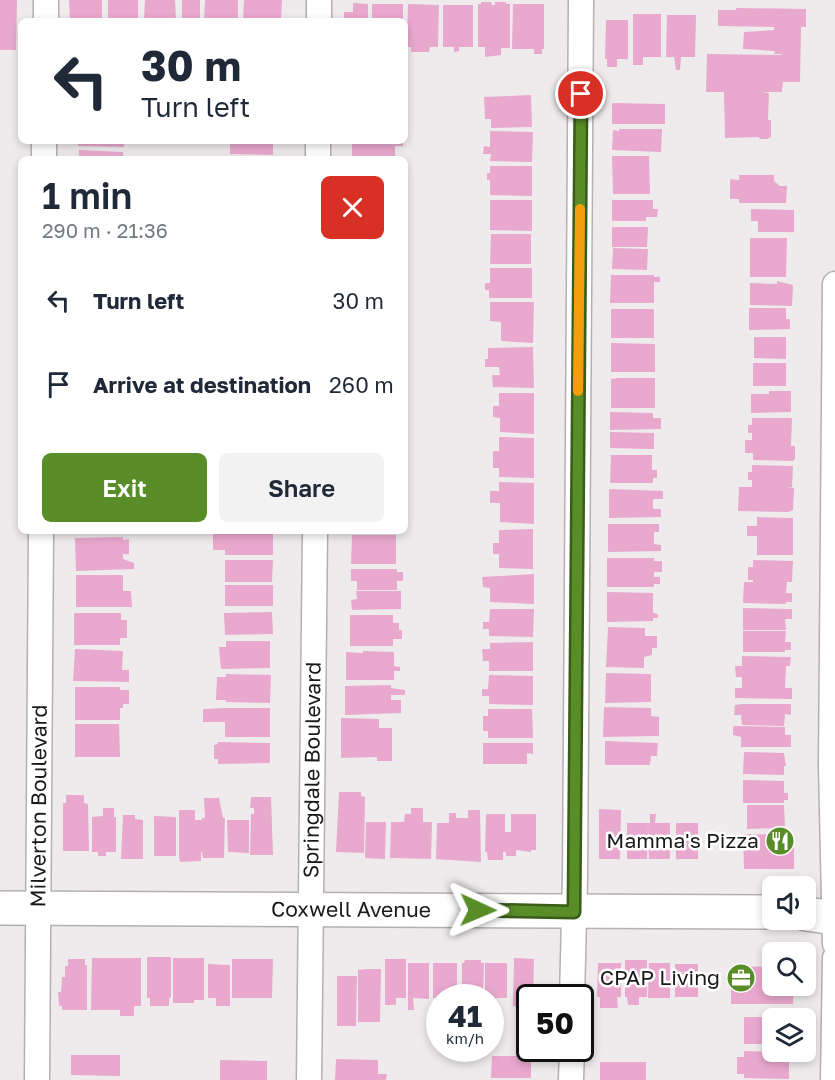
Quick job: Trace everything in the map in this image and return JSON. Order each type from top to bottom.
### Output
[{"type":"main road","name":"Coxwell Avenue","points":[[0,908],[762,912]]},
{"type":"street","points":[[45,18],[46,0]]},
{"type":"street","points":[[319,0],[319,18]]},
{"type":"street","points":[[572,984],[582,0]]},
{"type":"street","points":[[827,923],[831,766],[835,284]]},
{"type":"street","name":"Milverton Boulevard","points":[[37,1080],[41,534]]},
{"type":"street","name":"Springdale Boulevard","points":[[309,1080],[315,534]]},
{"type":"street","points":[[832,1080],[835,958]]},
{"type":"street","points":[[571,1080],[572,1062]]},
{"type":"building","points":[[0,0],[17,0],[16,50],[0,50]]},
{"type":"building","points":[[69,0],[102,0],[102,18],[70,18]]},
{"type":"building","points":[[108,0],[138,0],[138,18],[108,18]]},
{"type":"building","points":[[145,0],[175,0],[176,18],[144,18]]},
{"type":"building","points":[[182,0],[200,0],[200,18],[182,18]]},
{"type":"building","points":[[205,0],[238,0],[238,18],[204,18]]},
{"type":"building","points":[[244,0],[282,0],[281,18],[243,18]]},
{"type":"building","points":[[491,2],[492,5],[495,5],[495,2],[510,4],[510,48],[501,48],[501,55],[485,57],[485,47],[478,47],[478,4]]},
{"type":"building","points":[[353,3],[368,4],[368,18],[344,18],[344,12],[353,12]]},
{"type":"building","points":[[372,4],[403,4],[403,18],[372,18]]},
{"type":"building","points":[[408,4],[439,5],[438,47],[430,47],[429,52],[411,52],[411,47],[408,47]]},
{"type":"building","points":[[513,4],[544,4],[542,54],[534,54],[534,49],[512,49]]},
{"type":"building","points":[[443,5],[473,5],[473,47],[459,47],[459,51],[454,52],[454,47],[443,47]]},
{"type":"building","points":[[736,8],[806,9],[806,27],[801,27],[800,82],[783,82],[782,92],[762,92],[769,93],[768,120],[771,120],[771,137],[767,139],[759,137],[725,138],[724,92],[706,92],[707,54],[782,55],[774,54],[775,51],[743,49],[744,32],[774,30],[774,27],[718,26],[718,10],[736,10]]},
{"type":"building","points":[[633,14],[661,14],[661,57],[643,57],[643,65],[633,65]]},
{"type":"building","points":[[667,15],[696,15],[695,57],[681,57],[680,70],[676,70],[674,57],[666,57]]},
{"type":"building","points":[[606,20],[628,20],[628,59],[617,59],[617,67],[607,67],[607,59],[605,59]]},
{"type":"building","points":[[531,95],[532,127],[491,128],[491,119],[485,119],[484,97]]},
{"type":"building","points":[[612,103],[665,104],[665,124],[612,124]]},
{"type":"building","points":[[619,129],[662,129],[661,152],[612,150],[613,130],[619,131]]},
{"type":"building","points":[[490,131],[533,132],[532,162],[490,161],[491,154],[483,154],[484,146],[490,147]]},
{"type":"building","points":[[78,144],[124,144],[124,147],[78,146]]},
{"type":"building","points":[[230,144],[273,144],[273,155],[230,154]]},
{"type":"building","points":[[352,144],[403,144],[403,146],[395,146],[395,156],[352,156]]},
{"type":"building","points":[[79,150],[123,152],[123,156],[79,156]]},
{"type":"building","points":[[612,156],[649,156],[650,194],[613,194]]},
{"type":"building","points":[[490,166],[532,166],[532,196],[490,195],[490,180],[487,180],[487,173],[490,173]]},
{"type":"building","points":[[739,175],[774,175],[774,181],[780,186],[787,186],[786,203],[739,203],[739,199],[730,199],[730,179],[739,180]]},
{"type":"building","points":[[490,200],[532,200],[532,231],[490,230]]},
{"type":"building","points":[[612,200],[653,200],[653,209],[658,209],[657,217],[646,217],[646,221],[612,221]]},
{"type":"building","points":[[751,209],[794,210],[794,232],[758,232],[758,221],[751,221]]},
{"type":"building","points":[[612,227],[648,227],[647,247],[612,247]]},
{"type":"building","points":[[491,234],[531,234],[531,264],[490,264]]},
{"type":"building","points":[[750,238],[787,238],[786,277],[750,277]]},
{"type":"building","points":[[613,248],[648,249],[647,270],[612,269]]},
{"type":"building","points":[[490,268],[532,268],[532,298],[489,298],[489,290],[485,290],[485,283],[490,283]]},
{"type":"building","points":[[611,275],[660,277],[660,282],[654,282],[654,303],[610,303]]},
{"type":"building","points":[[777,281],[793,285],[792,306],[750,305],[750,283],[777,284]]},
{"type":"building","points":[[490,302],[534,302],[533,343],[501,341],[501,322],[490,321]]},
{"type":"building","points":[[749,308],[786,308],[786,319],[790,319],[790,329],[749,330]]},
{"type":"building","points":[[611,309],[654,309],[654,338],[611,338]]},
{"type":"building","points":[[754,337],[786,337],[786,359],[754,358]]},
{"type":"building","points":[[611,343],[655,344],[655,372],[611,372]]},
{"type":"building","points":[[533,347],[534,388],[493,387],[492,375],[500,375],[499,367],[485,367],[488,348]]},
{"type":"building","points":[[753,363],[786,363],[786,386],[753,386]]},
{"type":"building","points":[[655,378],[655,408],[611,408],[611,379]]},
{"type":"building","points":[[769,391],[791,391],[791,412],[751,413],[751,394],[769,394]]},
{"type":"building","points":[[499,393],[534,393],[534,434],[500,432],[500,418],[493,417],[493,406],[499,406]]},
{"type":"building","points":[[610,412],[653,413],[653,418],[661,418],[661,429],[610,430]]},
{"type":"building","points":[[752,418],[792,418],[791,446],[795,446],[793,461],[753,460],[753,453],[745,453],[745,440],[752,440],[752,433],[748,433],[748,425],[752,425]]},
{"type":"building","points":[[610,432],[654,433],[654,449],[610,448]]},
{"type":"building","points":[[499,437],[534,438],[534,478],[499,477],[499,468],[493,468],[493,451],[499,451]]},
{"type":"building","points":[[611,455],[652,455],[652,470],[657,470],[657,478],[653,478],[653,483],[610,483]]},
{"type":"building","points":[[752,465],[793,466],[792,487],[787,487],[794,488],[793,510],[788,512],[738,511],[739,487],[752,487],[752,480],[748,480],[748,472],[752,472]]},
{"type":"building","points":[[499,482],[534,483],[534,524],[500,522],[500,503],[490,503],[490,491],[499,491]]},
{"type":"building","points":[[609,489],[663,491],[663,499],[653,499],[653,509],[661,509],[661,517],[609,518]]},
{"type":"building","points":[[757,517],[793,518],[793,555],[757,555],[757,536],[747,536],[747,526],[757,526]]},
{"type":"building","points":[[608,524],[659,524],[659,532],[654,532],[654,544],[661,545],[661,551],[608,552]]},
{"type":"building","points":[[533,529],[533,569],[499,568],[499,554],[493,554],[493,543],[499,543],[499,530]]},
{"type":"building","points":[[213,534],[273,534],[273,555],[225,555],[225,550],[213,550]]},
{"type":"building","points":[[352,535],[396,535],[396,564],[351,564]]},
{"type":"building","points":[[123,537],[123,540],[129,539],[129,554],[123,554],[123,559],[134,563],[134,569],[76,571],[75,538]]},
{"type":"building","points":[[607,558],[654,558],[654,561],[662,561],[662,572],[654,572],[654,577],[660,577],[660,584],[654,584],[654,587],[607,587]]},
{"type":"building","points":[[225,560],[273,560],[272,582],[225,582]]},
{"type":"building","points":[[753,560],[793,561],[792,582],[787,582],[786,593],[792,593],[792,602],[786,602],[786,604],[743,603],[744,582],[753,582],[753,580],[748,580],[748,567],[753,567]]},
{"type":"building","points":[[351,569],[397,569],[397,572],[403,572],[403,581],[397,581],[397,590],[357,590],[357,581],[351,581]]},
{"type":"building","points":[[534,574],[534,604],[490,602],[490,588],[483,587],[482,577]]},
{"type":"building","points":[[76,575],[123,575],[123,591],[131,591],[132,607],[76,607]]},
{"type":"building","points":[[225,585],[273,585],[273,606],[225,606]]},
{"type":"building","points":[[356,591],[401,591],[401,609],[352,610],[351,600],[357,599]]},
{"type":"building","points":[[607,592],[653,593],[653,613],[658,614],[658,618],[653,618],[653,621],[607,622]]},
{"type":"building","points":[[743,608],[792,609],[792,619],[785,619],[786,630],[743,630]]},
{"type":"building","points":[[490,609],[534,609],[533,637],[489,636],[489,629],[483,629],[483,622],[489,622]]},
{"type":"building","points":[[272,612],[273,634],[225,635],[224,613]]},
{"type":"building","points":[[74,613],[121,613],[121,620],[127,620],[127,638],[120,638],[120,645],[74,645]]},
{"type":"building","points":[[350,615],[393,615],[393,623],[399,623],[399,630],[402,630],[402,639],[393,639],[393,646],[350,646]]},
{"type":"building","points":[[608,627],[645,628],[645,636],[657,636],[657,648],[652,648],[652,655],[644,657],[644,668],[606,667]]},
{"type":"building","points":[[743,631],[786,631],[785,642],[791,642],[791,650],[743,652]]},
{"type":"building","points":[[226,641],[270,641],[270,668],[221,669],[219,647],[226,647]]},
{"type":"building","points":[[533,642],[533,671],[489,671],[489,661],[483,661],[482,649],[490,649],[490,643]]},
{"type":"building","points":[[75,649],[123,651],[122,670],[129,670],[129,682],[73,681]]},
{"type":"building","points":[[363,651],[394,652],[394,666],[400,667],[400,671],[394,671],[394,680],[346,680],[346,652],[363,653]]},
{"type":"building","points":[[742,656],[791,657],[790,666],[786,666],[785,688],[792,688],[792,699],[735,698],[735,688],[742,688],[742,677],[736,677],[735,666],[742,666]]},
{"type":"building","points":[[606,673],[651,674],[651,702],[605,703]]},
{"type":"building","points":[[226,674],[271,675],[270,703],[216,700],[217,677],[226,677]]},
{"type":"building","points":[[489,675],[533,676],[533,705],[489,704],[489,696],[482,696],[482,689],[488,689]]},
{"type":"building","points":[[391,685],[391,688],[405,690],[405,695],[391,695],[391,700],[401,700],[401,713],[345,715],[345,686]]},
{"type":"building","points":[[75,687],[120,687],[120,690],[129,690],[129,704],[123,704],[123,708],[120,708],[120,720],[75,720]]},
{"type":"building","points":[[791,704],[791,715],[785,714],[784,726],[742,725],[741,715],[734,715],[735,705]]},
{"type":"building","points":[[604,707],[651,708],[651,716],[659,717],[659,736],[603,737]]},
{"type":"building","points":[[270,708],[270,737],[225,737],[225,722],[203,722],[203,709]]},
{"type":"building","points":[[488,709],[532,709],[533,738],[488,738],[488,731],[483,731],[483,716],[488,716]]},
{"type":"building","points":[[341,718],[379,719],[379,728],[392,728],[392,761],[377,761],[377,757],[341,758]]},
{"type":"building","points":[[75,724],[119,724],[120,757],[75,757]]},
{"type":"building","points":[[734,726],[785,727],[785,735],[791,735],[791,747],[741,747],[741,737],[733,735]]},
{"type":"building","points":[[605,741],[658,743],[657,756],[651,756],[650,765],[605,765]]},
{"type":"building","points":[[218,742],[270,743],[270,763],[218,764],[218,759],[214,759],[214,745]]},
{"type":"building","points":[[483,743],[533,743],[533,754],[527,753],[527,764],[483,764]]},
{"type":"building","points":[[744,752],[784,753],[786,766],[784,766],[784,775],[743,774]]},
{"type":"building","points":[[743,780],[784,781],[784,793],[788,793],[788,800],[784,800],[784,803],[743,803]]},
{"type":"building","points":[[339,792],[361,792],[361,796],[365,797],[364,853],[336,852]]},
{"type":"building","points":[[66,795],[84,795],[84,803],[88,804],[89,851],[63,851],[63,803],[66,803]]},
{"type":"building","points":[[251,797],[271,797],[273,855],[250,855],[251,814],[254,814],[254,808],[250,808]]},
{"type":"building","points":[[204,798],[219,798],[223,818],[225,818],[224,858],[203,858],[201,852],[201,861],[180,862],[179,810],[195,810],[195,820],[202,820],[205,818]]},
{"type":"building","points":[[747,805],[784,805],[785,828],[747,829]]},
{"type":"building","points":[[103,808],[114,808],[116,852],[106,852],[106,856],[98,856],[98,852],[92,852],[92,817],[103,816]]},
{"type":"building","points":[[411,808],[423,808],[423,822],[432,822],[431,859],[390,858],[391,822],[404,822],[405,814],[411,814]]},
{"type":"building","points":[[599,809],[621,810],[620,859],[599,859]]},
{"type":"building","points":[[468,810],[480,810],[481,862],[436,859],[437,823],[449,823],[449,813],[456,813],[456,818],[468,818]]},
{"type":"building","points":[[486,814],[505,814],[505,832],[511,832],[511,814],[536,814],[536,850],[531,850],[531,852],[516,850],[516,856],[506,856],[506,852],[503,852],[503,860],[488,860],[487,852],[485,852]]},
{"type":"building","points":[[650,814],[656,814],[655,823],[670,823],[670,859],[649,859],[648,825],[647,859],[627,859],[627,823],[650,823]]},
{"type":"building","points":[[123,815],[135,815],[135,819],[143,820],[143,859],[121,859]]},
{"type":"building","points":[[154,816],[176,817],[176,856],[154,856]]},
{"type":"building","points":[[227,820],[249,820],[249,853],[228,852]]},
{"type":"building","points":[[366,822],[386,822],[385,859],[365,858]]},
{"type":"building","points":[[676,823],[698,823],[698,859],[676,859]]},
{"type":"building","points":[[743,834],[794,835],[794,869],[744,869]]},
{"type":"building","points":[[147,957],[171,957],[169,1006],[150,1006],[150,998],[147,998]]},
{"type":"building","points":[[92,958],[141,958],[141,1006],[134,1006],[134,1016],[120,1016],[120,1010],[91,1010]]},
{"type":"building","points":[[173,958],[204,958],[204,1000],[194,1000],[194,1003],[173,1003]]},
{"type":"building","points":[[514,958],[534,959],[533,984],[516,984],[516,1006],[513,1006]]},
{"type":"building","points":[[68,959],[85,959],[87,1010],[62,1010],[62,1006],[59,1006],[58,992],[61,992],[62,977],[65,977],[65,966],[68,966]]},
{"type":"building","points":[[232,959],[273,959],[272,998],[232,998]]},
{"type":"building","points":[[385,959],[406,959],[406,998],[396,998],[396,1005],[385,1005]]},
{"type":"building","points":[[465,960],[481,960],[481,963],[484,963],[483,984],[462,984],[462,963]]},
{"type":"building","points":[[625,960],[647,960],[647,997],[639,997],[639,1005],[628,1005],[627,997],[625,997]]},
{"type":"building","points":[[408,963],[429,963],[426,999],[413,998],[414,1010],[408,1010]]},
{"type":"building","points":[[433,963],[457,963],[457,984],[433,984]]},
{"type":"building","points":[[485,963],[507,963],[507,998],[504,998],[504,984],[485,984]]},
{"type":"building","points":[[598,963],[621,963],[621,997],[617,997],[618,1008],[600,1008],[600,997],[597,997]]},
{"type":"building","points":[[649,963],[670,963],[670,998],[648,998]]},
{"type":"building","points":[[208,964],[230,965],[230,1006],[216,1006],[216,998],[208,998]]},
{"type":"building","points":[[675,964],[698,964],[698,997],[675,997]]},
{"type":"building","points":[[731,966],[762,967],[762,996],[793,996],[793,1004],[731,1004]]},
{"type":"building","points":[[381,969],[380,1022],[358,1022],[358,970]]},
{"type":"building","points":[[337,976],[357,976],[356,1026],[337,1026]]},
{"type":"building","points":[[744,1017],[762,1017],[762,1044],[744,1044]]},
{"type":"building","points":[[744,1051],[762,1051],[762,1062],[789,1062],[789,1079],[744,1078],[744,1074],[737,1074],[737,1057],[744,1057]]},
{"type":"building","points":[[71,1055],[120,1055],[120,1076],[71,1075]]},
{"type":"building","points":[[504,1056],[516,1056],[516,1062],[531,1062],[531,1078],[491,1078],[492,1062],[504,1062]]},
{"type":"building","points":[[336,1059],[378,1060],[378,1074],[387,1074],[386,1080],[335,1080]]},
{"type":"building","points":[[220,1060],[267,1061],[267,1080],[220,1080]]},
{"type":"building","points":[[600,1062],[646,1062],[646,1080],[600,1080]]},
{"type":"slow traffic","points":[[578,391],[580,209]]},
{"type":"place","name":"Mamma's Pizza","points":[[780,841]]},
{"type":"place","name":"CPAP Living","points":[[741,978]]},
{"type":"route","points":[[478,910],[574,912],[581,94]]}]
